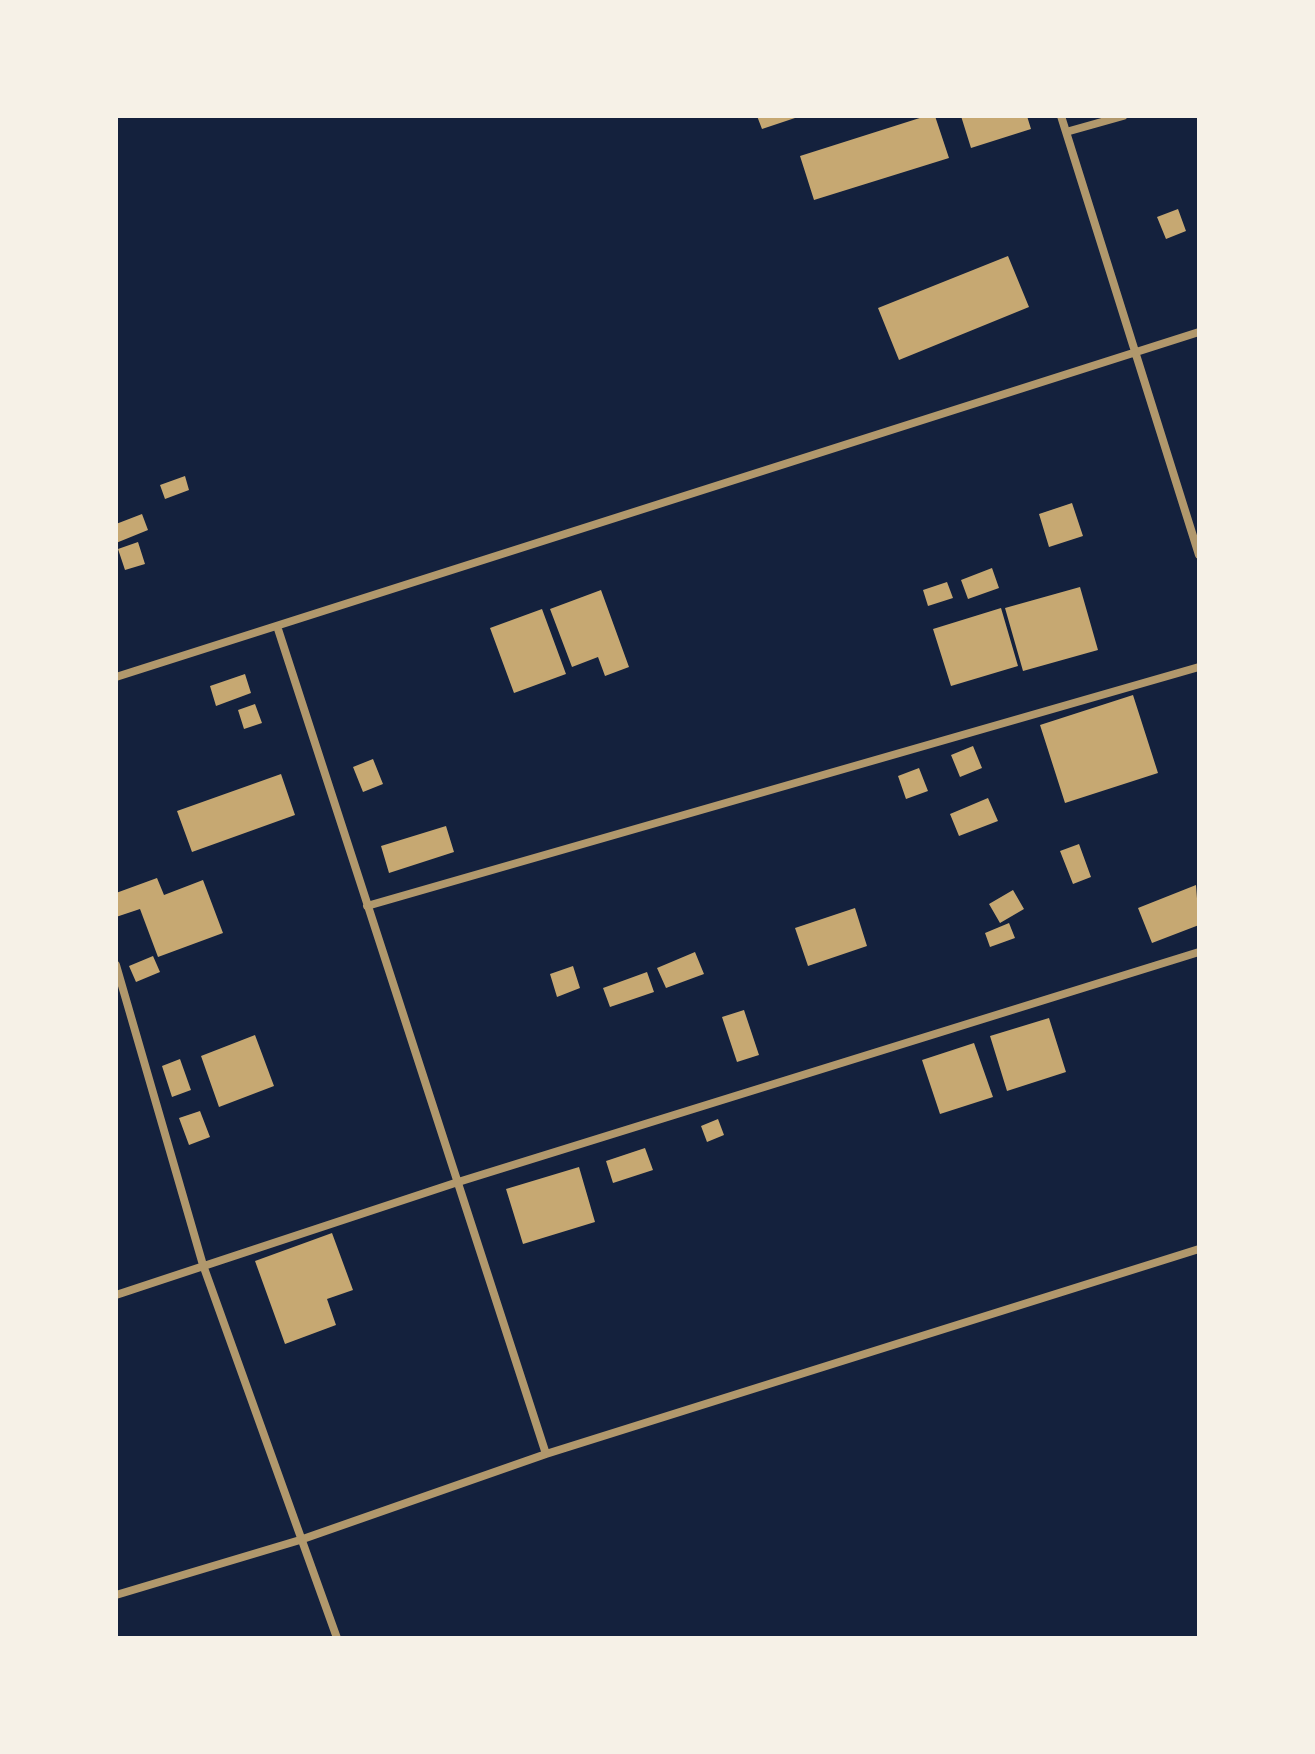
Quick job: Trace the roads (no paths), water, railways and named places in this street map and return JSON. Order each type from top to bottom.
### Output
[{"type":"street","points":[[1061,116],[1199,555]]},
{"type":"street","points":[[1066,132],[1123,116]]},
{"type":"street","points":[[116,677],[1199,332]]},
{"type":"street","points":[[277,626],[455,1183],[546,1454]]},
{"type":"street","points":[[367,906],[1199,667]]},
{"type":"street","points":[[116,1295],[455,1183],[1199,952]]},
{"type":"street","points":[[116,965],[203,1265],[337,1638]]},
{"type":"street","points":[[116,1595],[300,1540],[546,1454],[1199,1249]]}]
